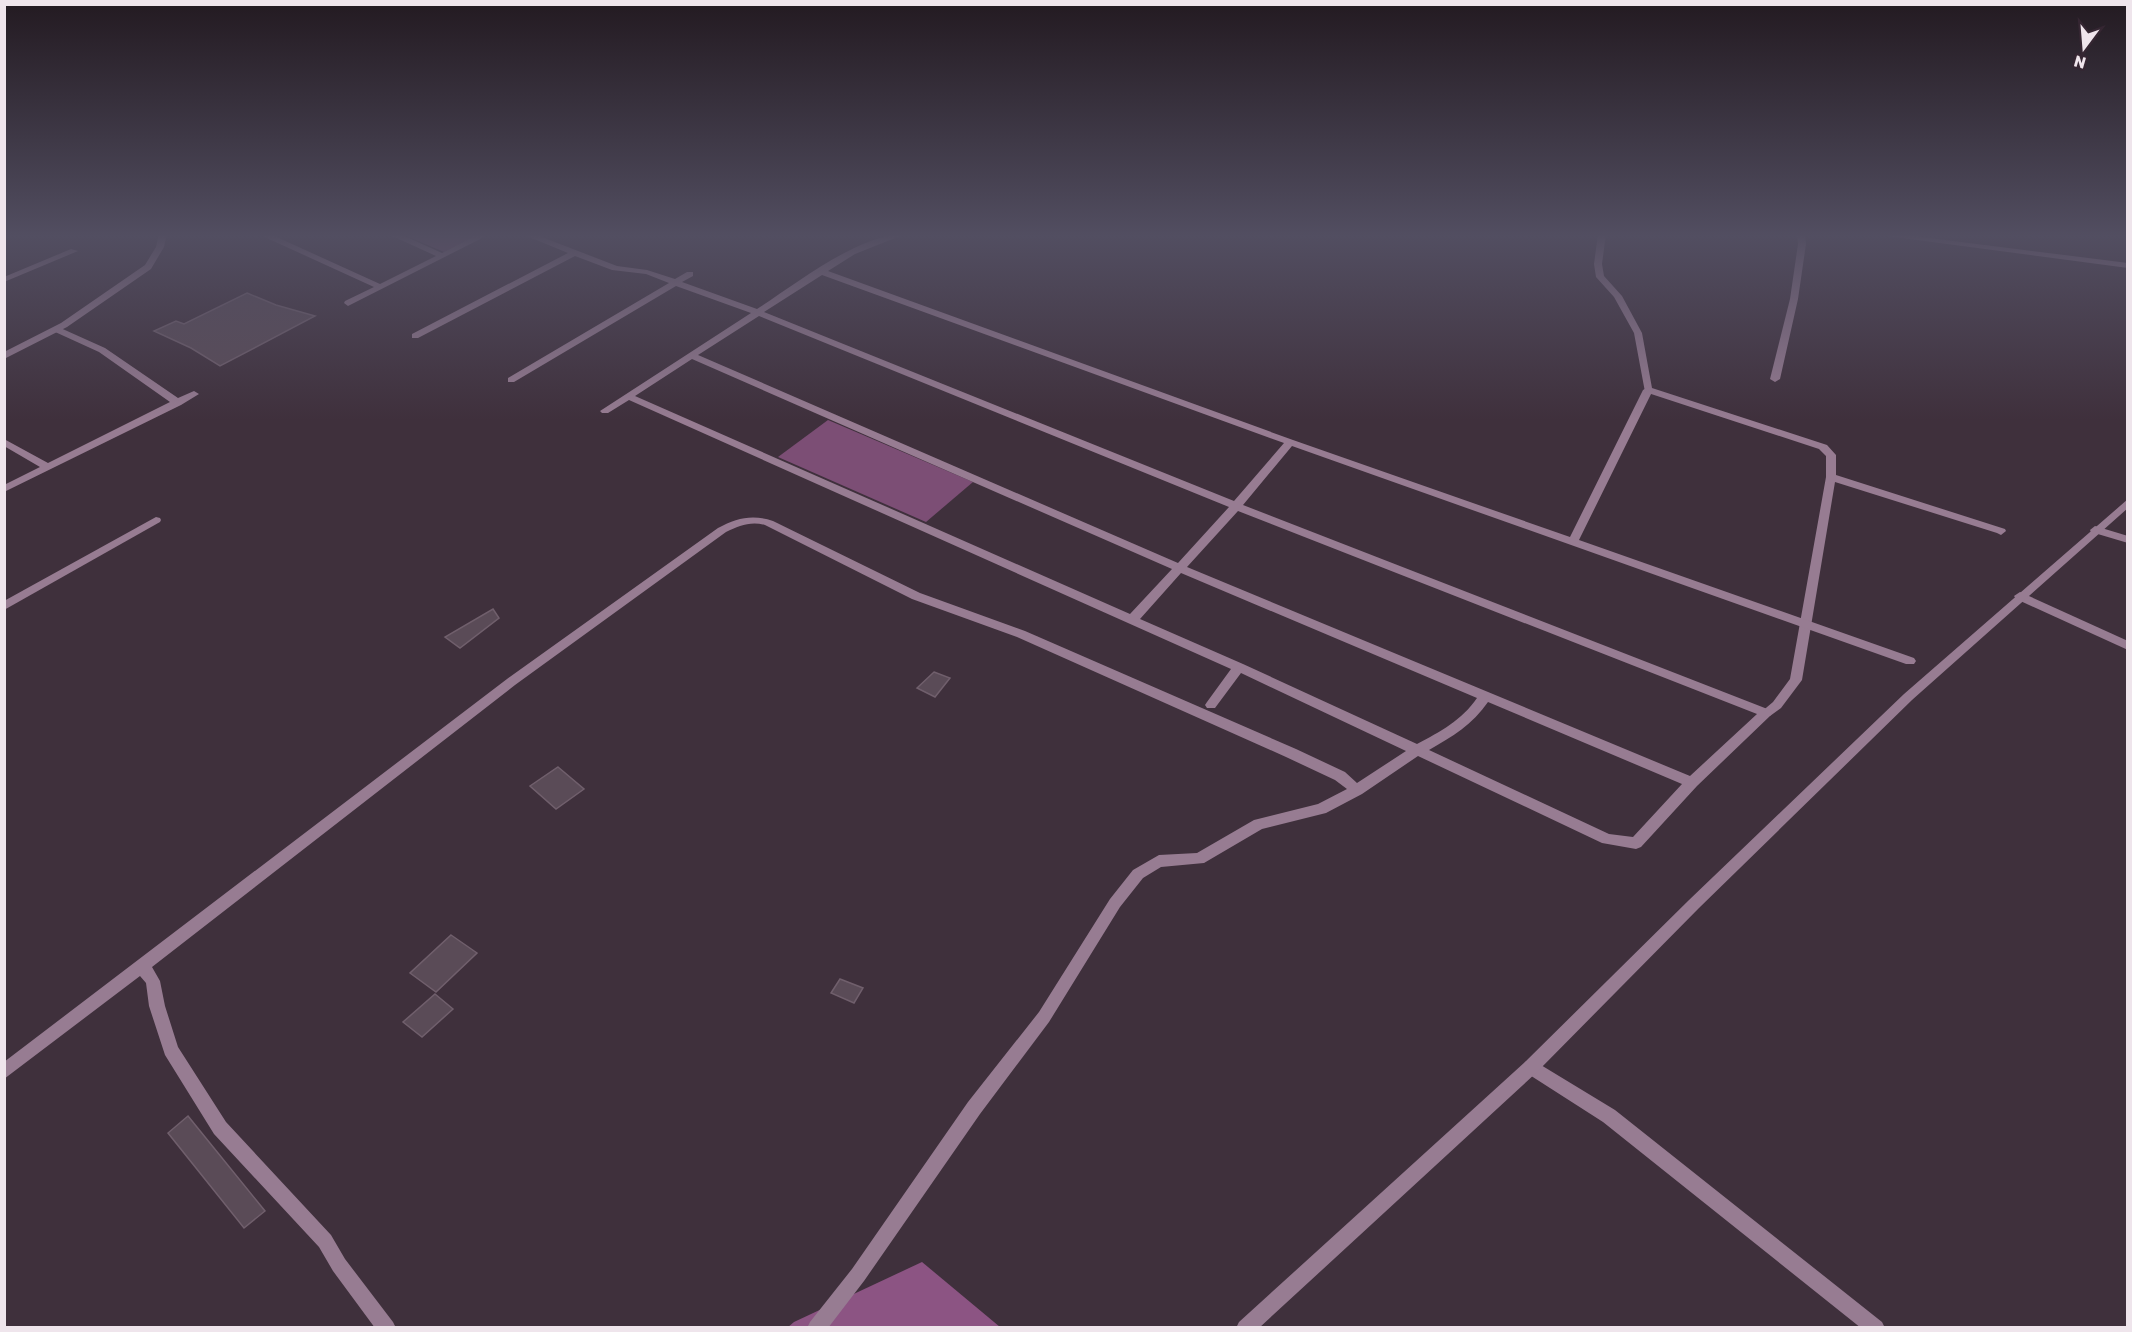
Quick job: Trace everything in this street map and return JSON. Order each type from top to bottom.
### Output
[{"type":"street","points":[[4,356],[56,329],[105,296]]},
{"type":"street","points":[[348,303],[362,296]]},
{"type":"street","points":[[416,336],[492,296]]},
{"type":"street","points":[[511,380],[654,296]]},
{"type":"street","points":[[712,296],[1236,506],[1766,713]]},
{"type":"street","points":[[605,411],[785,296]]},
{"type":"street","points":[[889,296],[1290,442],[1910,661]]},
{"type":"street","points":[[1573,542],[1648,390],[1638,333],[1618,296]]},
{"type":"street","points":[[1775,379],[1794,296]]},
{"type":"street","points":[[56,329],[102,350],[178,403]]},
{"type":"street","points":[[692,356],[1179,568],[1692,782]]},
{"type":"street","points":[[628,396],[1239,667],[1607,839],[1622,843],[1636,843],[1692,782],[1777,705],[1796,680],[1831,477],[1831,455],[1823,447],[1648,390]]},
{"type":"street","points":[[4,489],[194,394]]},
{"type":"street","points":[[4,442],[48,467]]},
{"type":"street","points":[[1132,620],[1236,506],[1290,442]]},
{"type":"street","points":[[1831,477],[2001,531]]},
{"type":"street","points":[[1245,1328],[1531,1066],[1891,713],[2127,502]]},
{"type":"street","points":[[4,606],[156,520]]},
{"type":"street","points":[[4,1072],[511,682],[722,530],[740,520],[760,520],[770,523],[916,596],[1022,634],[1291,753],[1340,776],[1357,790]]},
{"type":"street","points":[[2095,530],[2127,540]]},
{"type":"street","points":[[2020,596],[2127,646]]},
{"type":"street","points":[[1211,705],[1239,667]]},
{"type":"street","points":[[816,1328],[858,1275],[974,1108],[1044,1017],[1115,903],[1138,874],[1159,861],[1199,859],[1259,824],[1321,810],[1357,790],[1417,750],[1446,735],[1473,714],[1485,696]]},
{"type":"street","points":[[142,966],[153,981],[157,1006],[171,1050],[220,1128],[325,1241],[339,1265],[387,1328]]},
{"type":"street","points":[[1531,1066],[1609,1116],[1876,1328]]},
{"type":"shaded area","points":[[828,420],[973,482],[926,522],[778,457]]},
{"type":"shaded area","points":[[922,1262],[1000,1327],[787,1328],[794,1322]]},
{"type":"building","points":[[241,296],[255,296],[315,316],[220,366],[191,348],[154,331],[176,321],[184,324]]},
{"type":"building","points":[[493,609],[499,618],[460,648],[445,637]]},
{"type":"building","points":[[934,672],[950,678],[935,697],[917,688]]},
{"type":"building","points":[[558,767],[584,789],[556,809],[530,786]]},
{"type":"building","points":[[451,935],[477,953],[436,992],[410,973]]},
{"type":"building","points":[[840,979],[863,988],[854,1003],[831,993]]},
{"type":"building","points":[[435,994],[453,1009],[422,1037],[403,1022]]},
{"type":"building","points":[[188,1116],[265,1211],[244,1228],[168,1133]]}]
